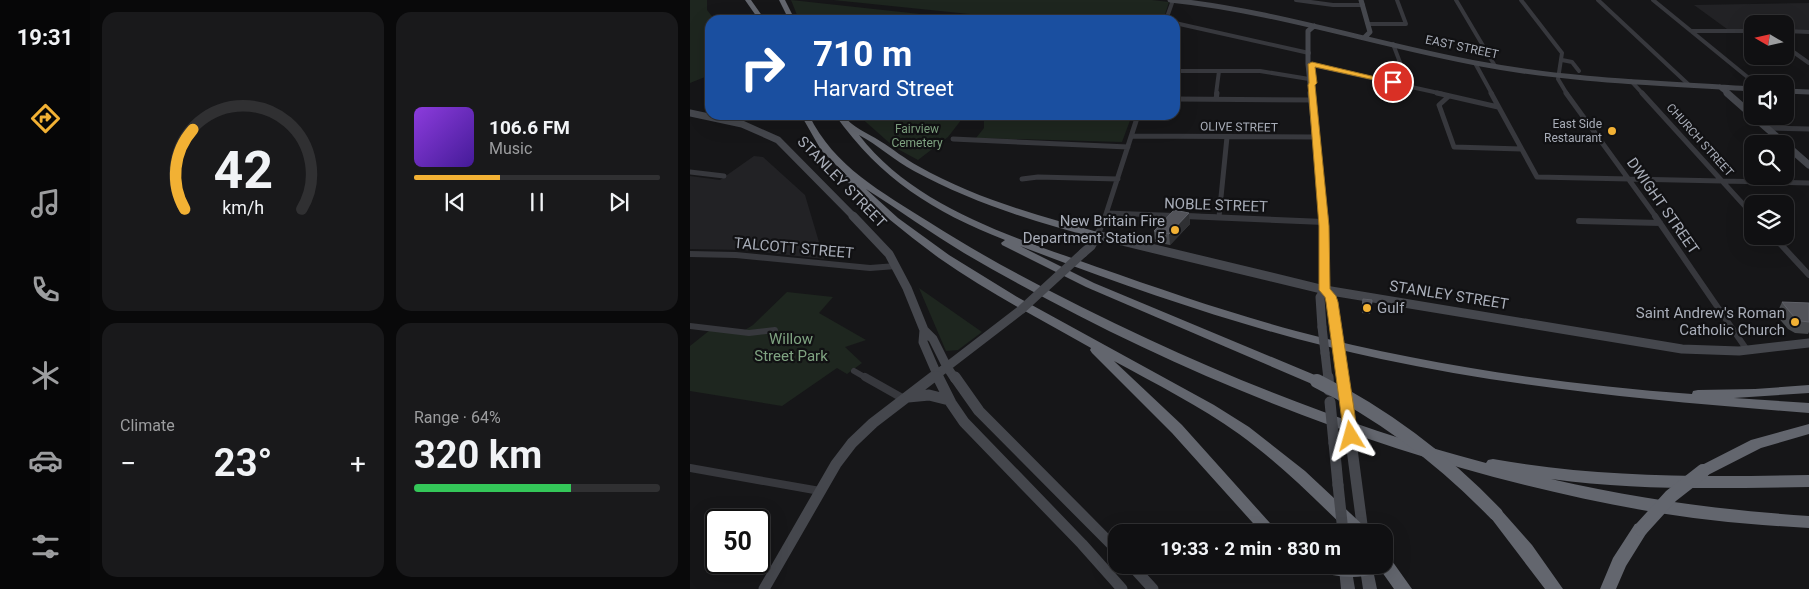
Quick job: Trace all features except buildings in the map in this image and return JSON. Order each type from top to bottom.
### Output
[{"type":"highway","points":[[748,0],[758,15]]},
{"type":"highway","points":[[782,0],[790,15]]},
{"type":"highway","points":[[807,120],[816,136],[858,189],[927,245],[980,279],[1201,404],[1244,431],[1300,475],[1351,524]]},
{"type":"highway","points":[[842,120],[865,148],[896,176],[928,198],[1018,250],[1084,282],[1318,380],[1366,406],[1418,441],[1457,475],[1496,514],[1555,589]]},
{"type":"highway","points":[[847,127],[869,137],[914,168],[958,190],[1094,238]]},
{"type":"highway","points":[[839,164],[880,194],[953,241],[1026,282],[1111,326],[1268,395],[1420,449],[1544,485],[1628,503],[1713,515],[1809,522]]},
{"type":"highway","points":[[984,229],[1184,302],[1287,332],[1427,364],[1562,386],[1682,399],[1809,408]]},
{"type":"highway","points":[[1086,340],[1177,429],[1263,524]]},
{"type":"highway","points":[[1562,386],[1706,394],[1762,393],[1809,389]]},
{"type":"highway","points":[[1608,589],[1619,562],[1641,528],[1671,496],[1703,471],[1756,444],[1809,429]]},
{"type":"highway","points":[[1420,449],[1533,472],[1598,481],[1652,483],[1809,481]]},
{"type":"highway","points":[[1392,574],[1404,589]]},
{"type":"main road","name":"EAST STREET","points":[[1171,0],[1214,2],[1475,63],[1559,76],[1744,88]]},
{"type":"main road","points":[[1362,3],[1370,33],[1364,37]]},
{"type":"main road","points":[[1314,26],[1308,31],[1311,63],[1308,63],[1324,222],[1325,290],[1320,298],[1342,524]]},
{"type":"main road","points":[[1720,87],[1744,108]]},
{"type":"main road","points":[[1794,91],[1809,92]]},
{"type":"main road","name":"STANLEY STREET","points":[[692,114],[705,117]]},
{"type":"main road","name":"STANLEY STREET","points":[[723,120],[748,125],[778,140],[873,236],[889,254],[896,266],[924,330],[933,339],[947,367],[987,420],[1108,541]]},
{"type":"main road","points":[[1764,125],[1775,135]]},
{"type":"main road","points":[[1794,152],[1809,165]]},
{"type":"main road","points":[[764,589],[820,491],[852,443],[870,426],[1009,320],[1091,246],[1094,238]]},
{"type":"main road","name":"STANLEY STREET","points":[[1094,238],[1325,290],[1674,348],[1716,351],[1747,350],[1809,343]]},
{"type":"main road","points":[[1325,290],[1331,298],[1362,524]]},
{"type":"main road","name":"STANLEY STREET","points":[[924,330],[923,342],[937,375]]},
{"type":"main road","points":[[937,375],[949,400],[969,428],[1072,533],[1122,589]]},
{"type":"main road","points":[[905,399],[924,395],[949,400]]},
{"type":"main road","points":[[1139,574],[1153,589]]},
{"type":"main road","points":[[1348,589],[1359,574]]},
{"type":"street","points":[[1167,15],[1171,0]]},
{"type":"street","points":[[1296,0],[1333,5],[1362,3]]},
{"type":"street","points":[[1368,24],[1406,24],[1397,0]]},
{"type":"street","points":[[1456,0],[1495,66]]},
{"type":"street","points":[[1521,0],[1561,50],[1562,60],[1559,76]]},
{"type":"street","points":[[1598,0],[1688,84]]},
{"type":"street","points":[[1653,0],[1745,75]]},
{"type":"street","points":[[1180,24],[1309,52]]},
{"type":"street","points":[[1691,31],[1744,31]]},
{"type":"street","points":[[1794,31],[1809,32]]},
{"type":"street","points":[[1393,44],[1404,73],[1393,82]]},
{"type":"street","points":[[1794,52],[1809,63]]},
{"type":"street","points":[[1562,60],[1571,62],[1579,71]]},
{"type":"street","points":[[1311,63],[1498,107]]},
{"type":"street","points":[[1475,63],[1537,177],[1809,183]]},
{"type":"street","points":[[1180,71],[1260,71],[1310,82]]},
{"type":"street","points":[[1216,99],[1219,71]]},
{"type":"street","name":"DWIGHT STREET","points":[[1559,76],[1558,80],[1561,87],[1629,179],[1747,350]]},
{"type":"street","name":"CHURCH STREET","points":[[1631,81],[1744,205]]},
{"type":"street","points":[[1449,96],[1439,105],[1454,147],[1521,149]]},
{"type":"street","points":[[1180,99],[1313,100]]},
{"type":"street","points":[[1094,238],[1108,213],[1137,120]]},
{"type":"street","points":[[1767,128],[1809,129]]},
{"type":"street","name":"OLIVE STREET","points":[[1132,136],[1316,137]]},
{"type":"street","points":[[1219,217],[1227,137]]},
{"type":"street","points":[[953,139],[1128,147]]},
{"type":"street","points":[[690,172],[724,176]]},
{"type":"street","points":[[1022,179],[1038,177],[1118,179]]},
{"type":"street","name":"NOBLE STREET","points":[[1108,213],[1324,222]]},
{"type":"street","points":[[1579,220],[1660,223]]},
{"type":"street","points":[[1781,245],[1809,275]]},
{"type":"street","name":"TALCOTT STREET","points":[[692,256],[736,255],[870,268],[896,266]]},
{"type":"street","points":[[690,326],[749,333],[775,330]]},
{"type":"street","points":[[854,371],[905,399]]},
{"type":"street","points":[[690,468],[820,491]]},
{"type":"shaded area","points":[[1809,3],[1809,30],[1794,30],[1794,15],[1744,15],[1744,29],[1727,29],[1694,5]]},
{"type":"shaded area","points":[[754,156],[763,157],[805,195],[824,259],[743,250],[690,249],[690,176],[720,180]]},
{"type":"green space","points":[[690,0],[707,0],[707,10],[711,15],[705,15],[705,77],[690,83]]},
{"type":"green space","points":[[791,0],[929,15],[797,15]]},
{"type":"green space","points":[[833,0],[1152,0],[1169,2],[1165,15],[979,15]]},
{"type":"green space","name":"Fairview Cemetery","points":[[864,120],[961,120],[948,137],[918,160],[894,147]]},
{"type":"green space","name":"Fairview Cemetery","points":[[984,120],[1130,120],[1122,142],[976,138],[984,128]]},
{"type":"green space","points":[[919,288],[982,332],[958,350],[946,351]]},
{"type":"green space","name":"Willow Street Park","points":[[787,292],[833,297],[819,313],[866,340],[845,347],[862,363],[847,374],[837,368],[782,406],[690,391],[690,346],[710,330],[740,333],[753,325]]},
{"type":"place","name":"East Side Restaurant","points":[[1612,131]]},
{"type":"place","name":"New Britain Fire Department Station 5","points":[[1175,230]]},
{"type":"place","name":"Gulf","points":[[1367,308]]},
{"type":"place","name":"Saint Andrew's Roman Catholic Church","points":[[1795,322]]},
{"type":"route","points":[[1351,436],[1332,302],[1325,290],[1324,226],[1311,85],[1313,83],[1312,64],[1393,82]]}]
